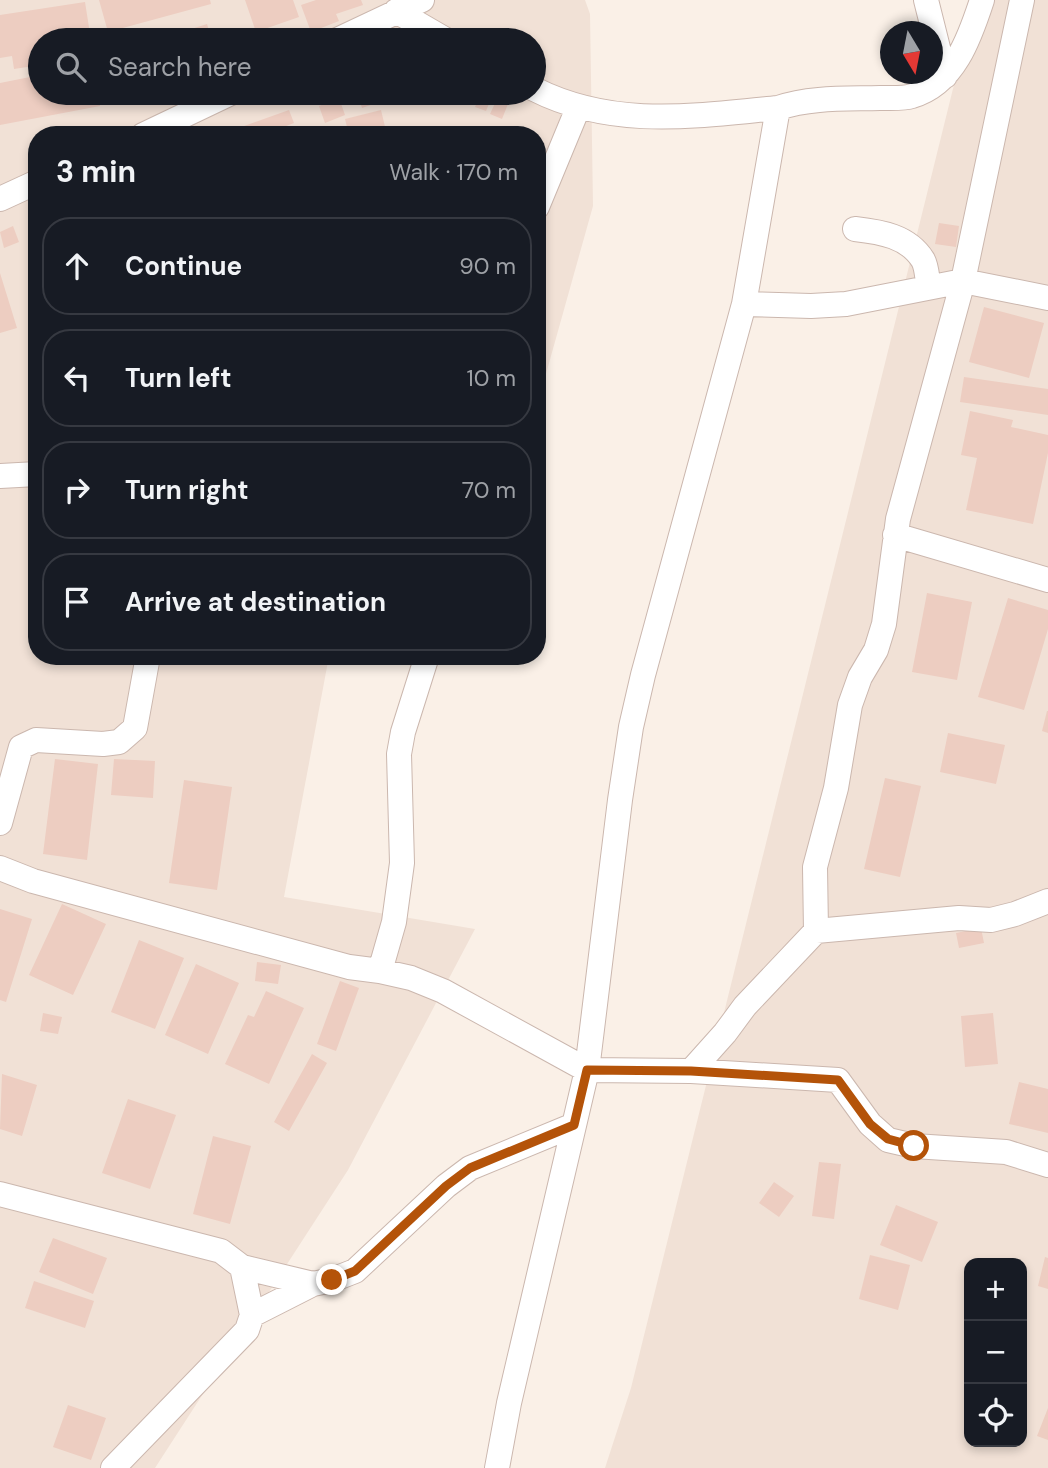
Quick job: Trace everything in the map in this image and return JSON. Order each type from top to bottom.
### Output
[{"type":"street","points":[[361,28],[422,0]]},
{"type":"street","points":[[926,0],[945,76]]},
{"type":"street","points":[[546,94],[578,108],[638,117],[677,117],[778,108],[808,100],[911,97],[928,89],[945,76],[961,53],[982,0]]},
{"type":"street","points":[[816,931],[815,867],[836,788],[850,705],[860,677],[876,650],[884,624],[895,535],[963,281],[1022,0]]},
{"type":"street","points":[[396,11],[425,28]]},
{"type":"street","points":[[174,126],[210,105]]},
{"type":"street","points":[[546,184],[578,108]]},
{"type":"street","points":[[497,1468],[509,1403],[587,1070],[631,727],[646,662],[744,304],[778,108]]},
{"type":"street","points":[[0,199],[28,186]]},
{"type":"street","points":[[855,229],[881,232],[907,243],[924,262],[929,287]]},
{"type":"street","points":[[744,304],[846,304],[963,281],[1048,298]]},
{"type":"street","points":[[0,476],[28,474]]},
{"type":"street","points":[[895,535],[1048,580]]},
{"type":"street","points":[[0,822],[21,747],[36,740],[103,744],[119,742],[135,728],[146,665]]},
{"type":"street","points":[[380,971],[394,922],[402,863],[400,754],[403,732],[424,665]]},
{"type":"street","points":[[0,868],[33,881],[349,967],[411,978],[443,991],[587,1070],[691,1071],[838,1080],[870,1124],[888,1139],[914,1146],[1006,1152],[1048,1165]]},
{"type":"street","points":[[691,1071],[745,1006],[816,931],[959,918],[990,920],[1048,901]]},
{"type":"street","points":[[252,1315],[313,1284],[355,1271],[446,1186],[470,1168],[574,1125]]},
{"type":"street","points":[[0,1194],[221,1251],[242,1267],[313,1284]]},
{"type":"street","points":[[113,1468],[247,1330],[252,1315],[242,1267]]},
{"type":"shaded area","points":[[0,0],[585,0],[590,14],[593,206],[546,374],[546,126],[28,126],[28,665],[327,665],[284,897],[475,929],[348,1170],[155,1468],[0,1468]]},
{"type":"shaded area","points":[[975,0],[1048,0],[1048,1468],[605,1468],[631,1388]]},
{"type":"building","points":[[99,0],[210,0],[211,4],[123,28],[107,28]]},
{"type":"building","points":[[245,0],[293,0],[299,17],[267,28],[255,28]]},
{"type":"building","points":[[316,0],[361,0],[363,5],[336,14],[339,21],[321,28],[310,28],[301,5]]},
{"type":"building","points":[[85,2],[89,28],[28,28],[28,67],[14,69],[12,56],[0,58],[0,15]]},
{"type":"building","points":[[28,77],[28,105],[100,106],[0,125],[0,83]]},
{"type":"building","points":[[341,105],[345,115],[325,123],[319,106]]},
{"type":"building","points":[[476,105],[488,105],[486,111],[475,107]]},
{"type":"building","points":[[494,105],[508,105],[502,119],[490,114]]},
{"type":"building","points":[[289,110],[294,123],[286,126],[244,126]]},
{"type":"building","points":[[381,110],[385,126],[347,126],[345,119]]},
{"type":"building","points":[[939,223],[959,226],[956,247],[935,244]]},
{"type":"building","points":[[13,226],[19,242],[4,248],[0,232]]},
{"type":"building","points":[[0,273],[17,328],[0,333]]},
{"type":"building","points":[[984,307],[1044,323],[1029,378],[969,362]]},
{"type":"building","points":[[964,377],[1048,389],[1048,415],[960,402]]},
{"type":"building","points":[[970,411],[1013,420],[1011,427],[1048,435],[1048,453],[1033,524],[966,510],[977,458],[961,455]]},
{"type":"building","points":[[927,593],[972,602],[957,680],[912,672]]},
{"type":"building","points":[[1008,598],[1048,610],[1048,629],[1024,710],[978,697]]},
{"type":"building","points":[[1048,711],[1048,733],[1042,731]]},
{"type":"building","points":[[948,733],[1005,745],[996,784],[940,772]]},
{"type":"building","points":[[55,759],[98,764],[87,860],[43,854]]},
{"type":"building","points":[[114,759],[155,761],[153,798],[111,795]]},
{"type":"building","points":[[885,778],[921,786],[900,877],[864,869]]},
{"type":"building","points":[[184,780],[232,787],[217,890],[169,883]]},
{"type":"building","points":[[62,904],[106,924],[73,995],[29,975]]},
{"type":"building","points":[[0,909],[32,919],[6,1002],[0,1000]]},
{"type":"building","points":[[981,928],[984,943],[959,948],[956,933]]},
{"type":"building","points":[[139,940],[184,958],[155,1029],[111,1012]]},
{"type":"building","points":[[257,962],[281,965],[278,984],[255,981]]},
{"type":"building","points":[[196,964],[239,983],[208,1054],[165,1035]]},
{"type":"building","points":[[340,981],[359,988],[336,1051],[317,1044]]},
{"type":"building","points":[[266,991],[304,1008],[269,1084],[225,1064],[248,1015],[254,1017]]},
{"type":"building","points":[[43,1013],[62,1017],[58,1034],[40,1031]]},
{"type":"building","points":[[993,1013],[998,1064],[965,1067],[961,1016]]},
{"type":"building","points":[[312,1054],[327,1063],[289,1131],[274,1122]]},
{"type":"building","points":[[2,1074],[37,1085],[22,1136],[0,1129]]},
{"type":"building","points":[[1019,1082],[1048,1089],[1048,1133],[1009,1124]]},
{"type":"building","points":[[128,1099],[176,1115],[150,1189],[102,1173]]},
{"type":"building","points":[[213,1136],[251,1146],[230,1224],[193,1214]]},
{"type":"building","points":[[819,1162],[841,1164],[834,1219],[812,1216]]},
{"type":"building","points":[[774,1182],[794,1196],[779,1217],[759,1203]]},
{"type":"building","points":[[896,1205],[938,1222],[922,1262],[880,1245]]},
{"type":"building","points":[[53,1238],[107,1258],[93,1294],[39,1272]]},
{"type":"building","points":[[870,1255],[910,1265],[898,1310],[859,1299]]},
{"type":"building","points":[[1045,1257],[1048,1258],[1048,1289],[1038,1286]]},
{"type":"building","points":[[34,1281],[94,1301],[85,1328],[25,1308]]},
{"type":"building","points":[[68,1405],[106,1418],[91,1460],[53,1447]]},
{"type":"building","points":[[1048,1408],[1048,1440],[1037,1436]]},
{"type":"route","points":[[332,1280],[355,1271],[446,1186],[470,1168],[574,1125],[587,1070],[691,1071],[838,1080],[870,1124],[888,1139],[914,1146]]}]
